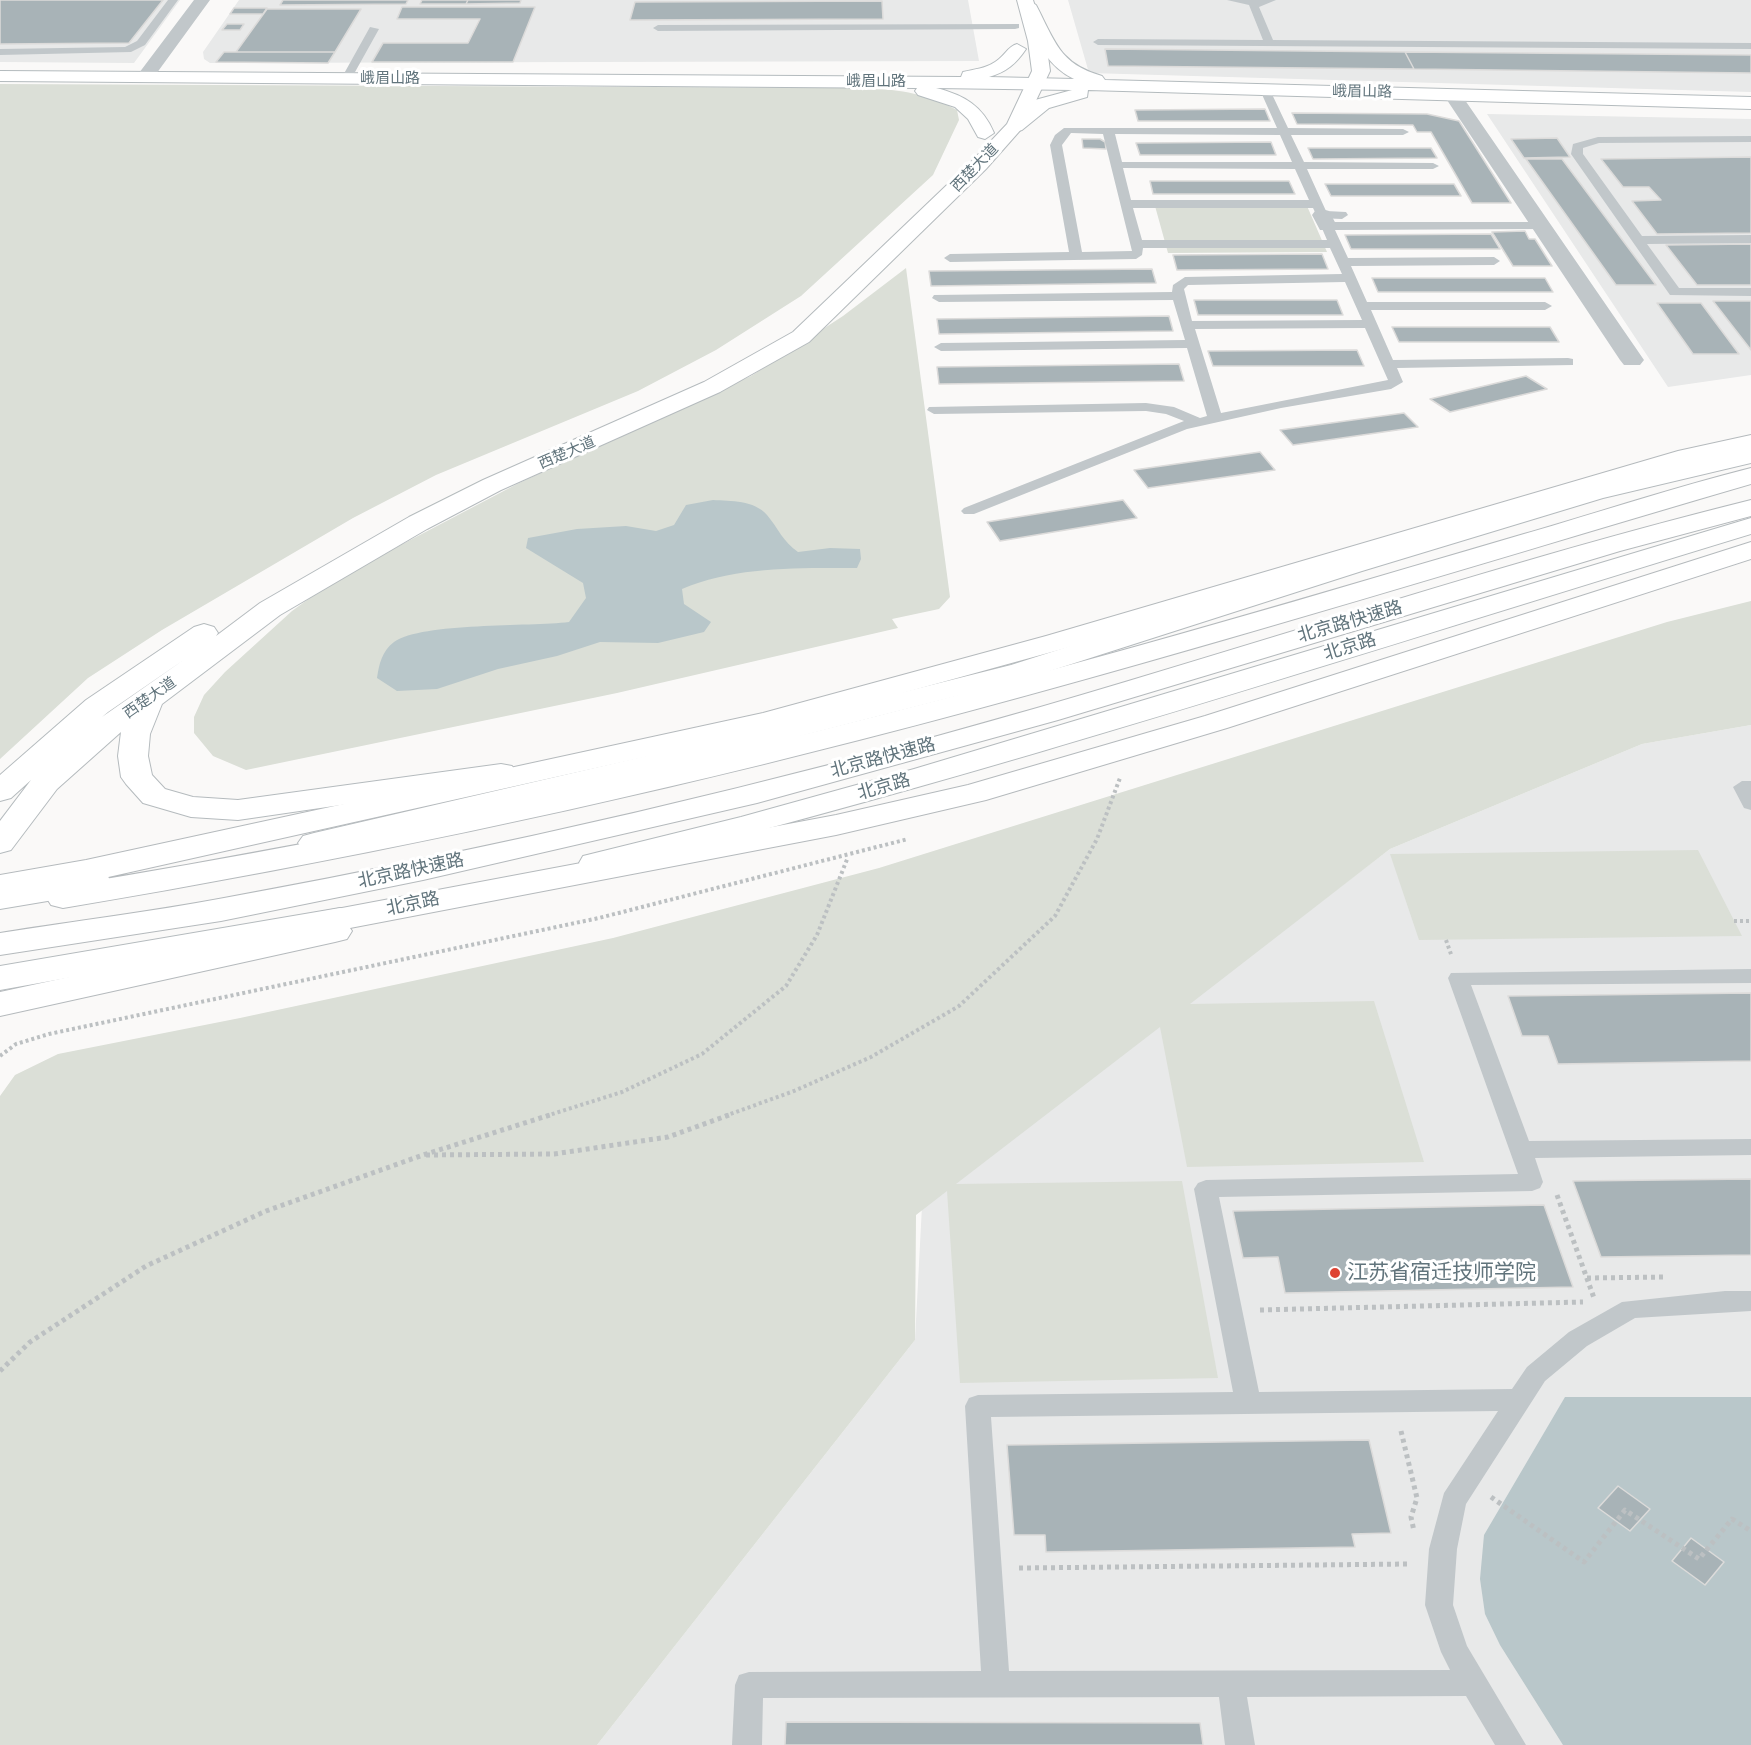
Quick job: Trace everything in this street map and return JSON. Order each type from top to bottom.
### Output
[{"type":"main road","name":"西楚大道","points":[[0,843],[46,783],[106,728],[149,700],[270,609],[418,523],[492,485],[712,387],[801,337],[913,230],[1015,126],[1025,83],[1017,71],[1015,26],[1022,2]]},
{"type":"main road","name":"西楚大道","points":[[0,791],[97,706],[259,596],[349,543],[448,491],[609,423],[710,372],[801,314],[880,245],[965,161],[1025,83],[1041,71],[1022,2]]},
{"type":"main road","points":[[1022,2],[1057,63],[1069,71],[1102,81],[1167,87]]},
{"type":"main road","points":[[875,82],[955,78],[991,72],[1010,61],[1017,49]]},
{"type":"main road","name":"峨眉山路","points":[[0,76],[1025,83],[1751,103]]},
{"type":"main road","points":[[875,82],[954,99],[976,115],[985,133]]},
{"type":"main road","points":[[1015,126],[1042,104],[1055,98],[1087,92],[1167,87]]},
{"type":"main road","points":[[0,886],[86,871],[768,721],[1056,642],[1437,527],[1687,456],[1751,442]]},
{"type":"main road","points":[[0,898],[265,855],[687,756],[964,686],[1022,671],[1352,565],[1595,492],[1751,455]]},
{"type":"main road","name":"北京路快速路","points":[[0,907],[205,875],[648,783],[852,732],[1136,654],[1751,476]]},
{"type":"main road","name":"北京路快速路","points":[[0,944],[221,910],[423,869],[757,793],[1047,714],[1320,630],[1751,508]]},
{"type":"main road","name":"北京路","points":[[0,978],[310,925],[501,886],[747,826],[1134,714],[1751,526]]},
{"type":"main road","points":[[0,1004],[975,793],[1216,723],[1751,550]]},
{"type":"main road","points":[[149,700],[135,734],[133,756],[137,777],[154,796],[191,807],[238,810],[597,758]]},
{"type":"main road","points":[[310,925],[766,838]]},
{"type":"street","points":[[145,77],[202,0]]},
{"type":"street","points":[[1452,94],[1632,360]]},
{"type":"lane","points":[[0,52],[127,50],[141,43],[173,0]]},
{"type":"lane","points":[[1232,0],[1253,4],[1270,0]]},
{"type":"lane","points":[[1253,4],[1269,43]]},
{"type":"lane","points":[[658,28],[1015,26]]},
{"type":"lane","points":[[346,78],[374,29]]},
{"type":"lane","points":[[1098,42],[1751,46]]},
{"type":"lane","points":[[969,511],[1198,422],[1386,386],[1396,382],[1265,90]]},
{"type":"lane","points":[[1076,256],[1057,142],[1068,130],[1403,132]]},
{"type":"lane","points":[[950,258],[1136,255],[1136,244],[1108,130]]},
{"type":"lane","points":[[1751,139],[1598,140],[1577,146],[1577,154],[1675,292],[1751,292]]},
{"type":"lane","points":[[1116,165],[1433,165]]},
{"type":"lane","points":[[1126,204],[1325,222],[1538,220]]},
{"type":"lane","points":[[1136,244],[1325,222]]},
{"type":"lane","points":[[1638,240],[1751,239]]},
{"type":"lane","points":[[1343,262],[1494,261]]},
{"type":"lane","points":[[1215,418],[1186,326],[1178,288],[1185,281],[1193,279],[1350,278]]},
{"type":"lane","points":[[939,298],[1178,296]]},
{"type":"lane","points":[[1362,306],[1545,306]]},
{"type":"lane","points":[[1186,326],[1370,324]]},
{"type":"lane","points":[[941,346],[1192,344]]},
{"type":"lane","points":[[1388,364],[1569,362]]},
{"type":"lane","points":[[934,410],[1146,407],[1169,410],[1198,422]]},
{"type":"lane","points":[[1751,787],[1742,787],[1751,804]]},
{"type":"lane","points":[[1248,1402],[1206,1189],[1532,1182],[1530,1150],[1458,978],[1751,976]]},
{"type":"lane","points":[[1530,1150],[1751,1147]]},
{"type":"lane","points":[[1511,1745],[1455,1652],[1439,1605],[1432,1564],[1453,1501],[1536,1374],[1578,1339],[1631,1310],[1725,1301],[1751,1301]]},
{"type":"lane","points":[[996,1685],[978,1406],[1519,1400]]},
{"type":"lane","points":[[747,1745],[749,1685],[1474,1683]]},
{"type":"lane","points":[[1231,1684],[1240,1745]]},
{"type":"path","points":[[423,1155],[554,1154],[668,1137],[794,1091],[871,1057],[959,1006],[1055,916],[1097,839],[1120,778]]},
{"type":"path","points":[[0,1371],[30,1342],[146,1266],[266,1211],[423,1155],[622,1092],[702,1054],[786,986],[817,935],[848,856]]},
{"type":"path","points":[[1734,921],[1751,921]]},
{"type":"path","points":[[1255,1310],[1596,1302],[1557,1193],[1530,1150]]},
{"type":"path","points":[[1545,1194],[1557,1193]]},
{"type":"path","points":[[989,1569],[1432,1564],[1411,1517],[1417,1498],[1399,1421]]},
{"type":"path","points":[[1492,1498],[1584,1562],[1625,1510],[1699,1559],[1732,1519],[1751,1531]]},
{"type":"shaded area","points":[[0,0],[180,0],[134,63],[0,62]]},
{"type":"shaded area","points":[[239,0],[968,0],[979,61],[210,63],[204,59],[203,52]]},
{"type":"shaded area","points":[[1068,0],[1751,0],[1751,92],[1089,73]]},
{"type":"shaded area","points":[[0,84],[868,88],[903,92],[936,100],[957,110],[959,120],[933,175],[801,296],[716,350],[638,391],[436,475],[353,518],[162,630],[88,678],[0,759]]},
{"type":"shaded area","points":[[1487,114],[1751,119],[1751,375],[1668,387]]},
{"type":"shaded area","points":[[1155,206],[1307,206],[1327,252],[1168,253]]},
{"type":"shaded area","points":[[906,268],[950,597],[939,609],[892,619],[898,628],[617,693],[246,770],[213,756],[194,733],[194,717],[204,695],[225,672],[292,611],[336,579],[517,484],[751,376],[843,316]]},
{"type":"shaded area","points":[[713,500],[742,502],[756,506],[767,515],[788,544],[798,552],[830,548],[860,549],[861,559],[857,568],[746,572],[703,581],[682,589],[684,604],[711,622],[704,632],[658,643],[600,642],[557,656],[498,669],[437,689],[397,691],[377,678],[380,663],[387,649],[394,642],[408,636],[452,628],[569,622],[586,598],[583,583],[526,548],[528,538],[577,529],[626,526],[656,531],[674,525],[686,505]]},
{"type":"shaded area","points":[[1751,601],[1751,725],[1642,744],[1390,849],[1190,1004],[1374,1001],[1424,1162],[1187,1167],[1160,1027],[956,1184],[1182,1181],[1218,1378],[960,1383],[947,1191],[916,1215],[915,1340],[597,1745],[0,1745],[0,1096],[15,1075],[58,1054],[240,1018],[613,938],[879,868],[1667,622]]},
{"type":"shaded area","name":"江苏省宿迁技师学院","points":[[1751,725],[1751,1745],[597,1745],[915,1340],[922,1206],[1390,849],[1642,744]]},
{"type":"shaded area","points":[[1698,850],[1742,936],[1419,940],[1390,854]]},
{"type":"shaded area","points":[[1565,1397],[1751,1397],[1751,1745],[1563,1745],[1500,1645],[1485,1614],[1480,1579],[1484,1535]]},
{"type":"building","points":[[0,0],[163,0],[129,43],[0,44]]},
{"type":"building","points":[[283,0],[408,0],[406,4],[280,5]]},
{"type":"building","points":[[422,0],[468,0],[466,4],[420,4]]},
{"type":"building","points":[[468,0],[521,0],[520,3],[466,4]]},
{"type":"building","points":[[882,1],[883,19],[630,20],[635,2]]},
{"type":"building","points":[[402,7],[535,7],[513,62],[372,62],[383,43],[468,43],[480,19],[397,19]]},
{"type":"building","points":[[234,8],[267,8],[263,14],[230,14]]},
{"type":"building","points":[[267,9],[361,9],[335,52],[236,52]]},
{"type":"building","points":[[227,24],[244,24],[240,30],[222,30]]},
{"type":"building","points":[[1105,49],[1405,52],[1414,69],[1108,66]]},
{"type":"building","points":[[224,52],[335,52],[328,63],[216,62]]},
{"type":"building","points":[[1405,52],[1751,55],[1751,73],[1414,69]]},
{"type":"building","points":[[1265,109],[1270,121],[1138,121],[1135,110]]},
{"type":"building","points":[[1292,113],[1427,114],[1459,121],[1511,203],[1472,203],[1431,132],[1417,132],[1413,125],[1297,124]]},
{"type":"building","points":[[1557,138],[1570,157],[1524,158],[1511,139]]},
{"type":"building","points":[[1082,139],[1100,139],[1105,142],[1106,149],[1083,148]]},
{"type":"building","points":[[1271,142],[1276,155],[1140,155],[1136,143]]},
{"type":"building","points":[[1308,148],[1431,148],[1437,158],[1313,159]]},
{"type":"building","points":[[1751,157],[1751,233],[1657,234],[1632,201],[1661,200],[1649,187],[1623,187],[1601,159]]},
{"type":"building","points":[[1526,159],[1562,159],[1656,285],[1616,285]]},
{"type":"building","points":[[1150,181],[1289,181],[1295,194],[1153,194]]},
{"type":"building","points":[[1325,184],[1454,184],[1461,196],[1331,196]]},
{"type":"building","points":[[1525,231],[1529,239],[1535,239],[1552,266],[1513,266],[1492,232]]},
{"type":"building","points":[[1491,234],[1500,249],[1351,249],[1345,235]]},
{"type":"building","points":[[1751,244],[1751,285],[1697,285],[1666,245]]},
{"type":"building","points":[[1322,254],[1328,269],[1177,270],[1173,255]]},
{"type":"building","points":[[1152,269],[1156,283],[931,286],[929,271]]},
{"type":"building","points":[[1372,278],[1545,278],[1553,292],[1378,292]]},
{"type":"building","points":[[1194,300],[1337,300],[1343,315],[1198,315]]},
{"type":"building","points":[[1713,301],[1751,301],[1751,350]]},
{"type":"building","points":[[1657,303],[1701,303],[1739,354],[1693,354]]},
{"type":"building","points":[[1169,316],[1173,331],[939,334],[937,319]]},
{"type":"building","points":[[1392,327],[1550,327],[1559,342],[1399,342]]},
{"type":"building","points":[[1357,350],[1364,366],[1213,366],[1208,351]]},
{"type":"building","points":[[1179,364],[1184,381],[939,384],[937,367]]},
{"type":"building","points":[[1526,376],[1547,389],[1450,412],[1430,399]]},
{"type":"building","points":[[1404,413],[1418,427],[1293,445],[1280,430]]},
{"type":"building","points":[[1260,452],[1275,470],[1148,488],[1134,470]]},
{"type":"building","points":[[1123,500],[1137,518],[1000,541],[987,522]]},
{"type":"building","points":[[1751,993],[1751,1061],[1558,1064],[1548,1036],[1522,1036],[1508,996]]},
{"type":"building","points":[[1751,1179],[1751,1255],[1601,1257],[1573,1181]]},
{"type":"building","points":[[1544,1205],[1573,1287],[1285,1293],[1278,1257],[1243,1258],[1233,1211]]},
{"type":"building","points":[[1369,1440],[1391,1533],[1352,1534],[1355,1547],[1046,1552],[1045,1535],[1014,1535],[1007,1445]]},
{"type":"building","points":[[1618,1486],[1650,1509],[1630,1531],[1598,1508]]},
{"type":"building","points":[[1691,1538],[1724,1562],[1705,1585],[1672,1561]]},
{"type":"building","points":[[786,1722],[1200,1723],[1203,1745],[785,1745]]},
{"type":"place","name":"江苏省宿迁技师学院","points":[[1335,1273]]}]
